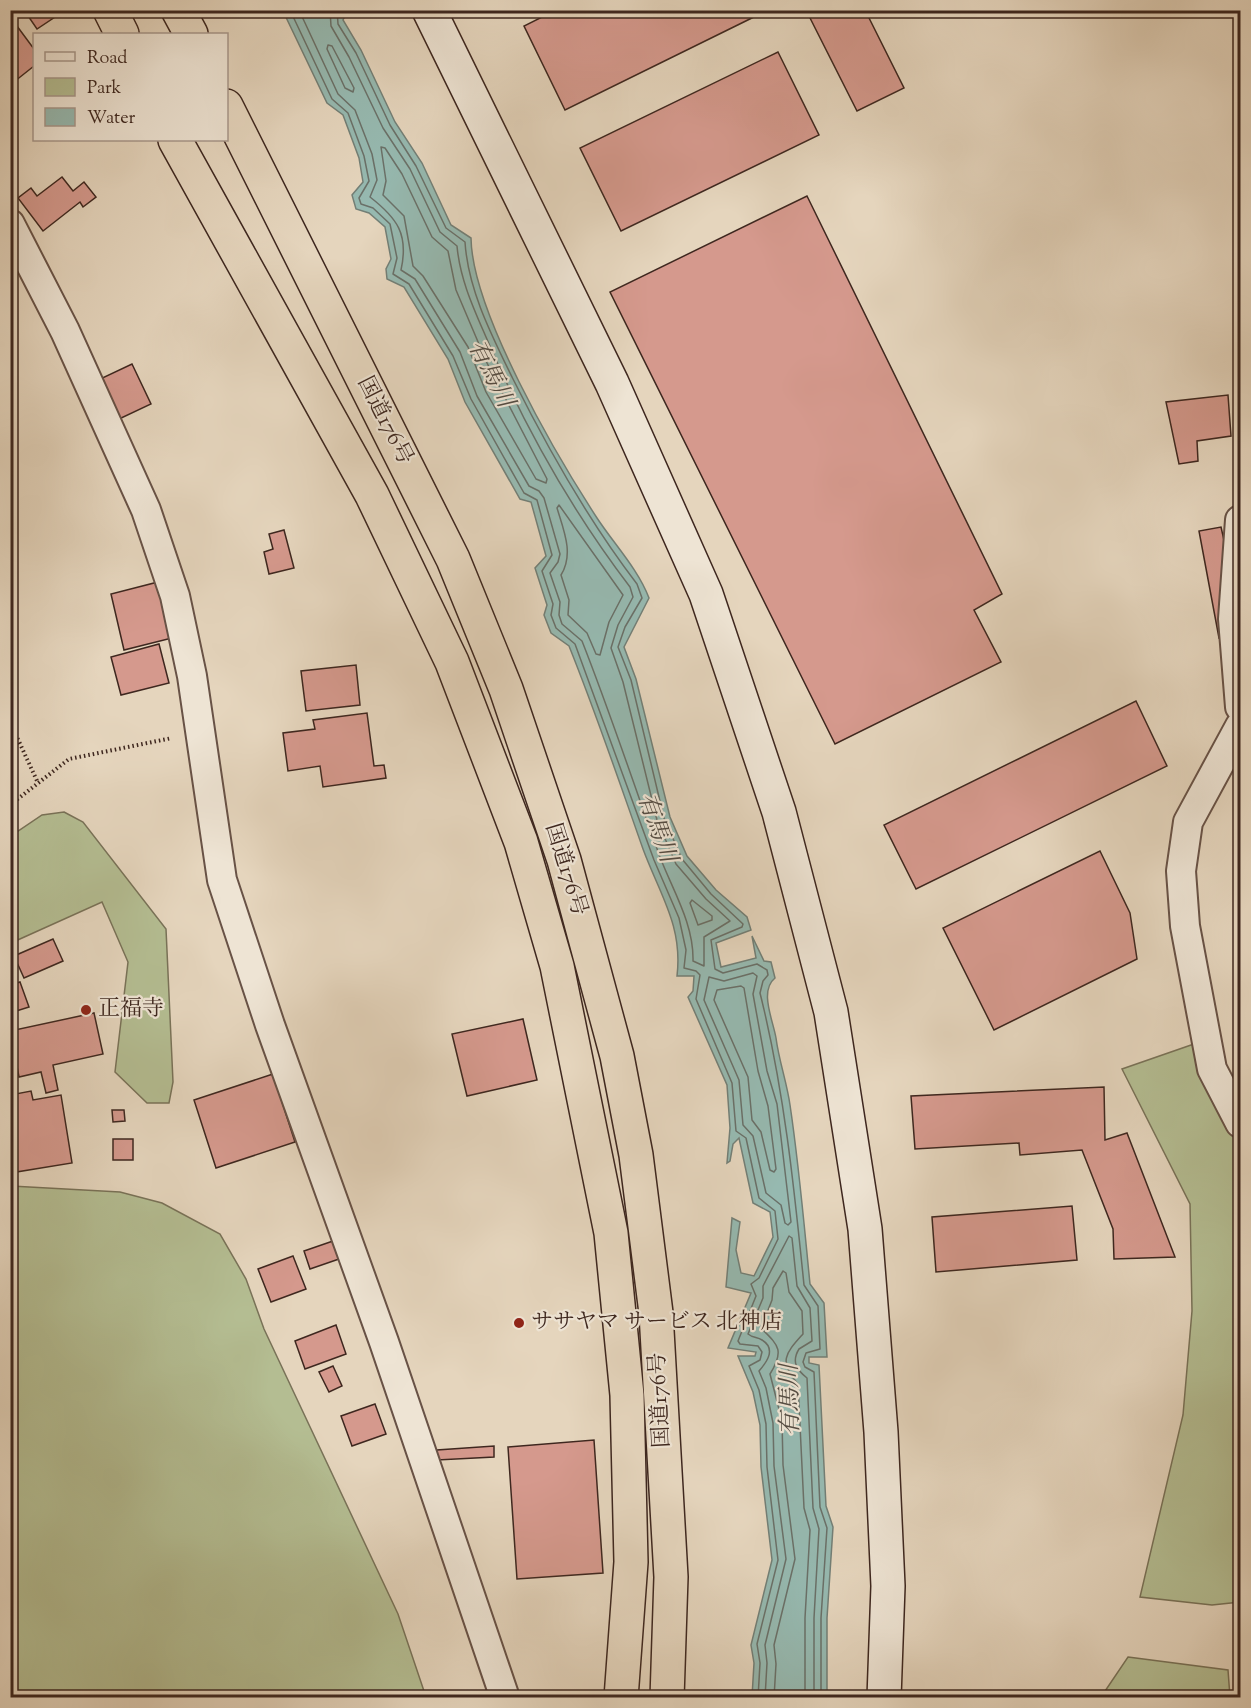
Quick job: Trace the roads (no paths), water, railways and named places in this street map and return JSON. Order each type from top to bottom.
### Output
[{"type":"highway","points":[[110,10],[122,33]]},
{"type":"highway","points":[[178,10],[190,33]]},
{"type":"highway","name":"国道176号","points":[[228,110],[453,559],[506,689],[564,860],[619,1067],[636,1155],[656,1313],[671,1577],[668,1698]]},
{"type":"highway","name":"国道176号","points":[[176,141],[372,495],[452,662],[522,842],[557,966],[611,1233],[627,1395],[631,1562],[621,1698]]},
{"type":"street","points":[[429,10],[612,382],[706,594],[780,812],[831,1012],[865,1228],[881,1432],[887,1574],[884,1698]]},
{"type":"street","points":[[10,224],[65,331],[146,510],[175,596],[201,732],[208,800],[222,880],[270,1025],[387,1353],[505,1698]]},
{"type":"street","points":[[1240,520],[1233,619],[1240,707]]},
{"type":"street","points":[[1240,726],[1188,822],[1180,872],[1185,926],[1212,1069],[1240,1123]]},
{"type":"water","name":"有馬川","points":[[283,11],[342,11],[345,16],[343,20],[361,50],[395,122],[422,163],[451,225],[471,238],[475,268],[485,304],[519,382],[560,458],[604,528],[632,567],[649,598],[624,647],[636,679],[670,817],[687,856],[716,890],[747,917],[751,930],[716,943],[721,967],[756,958],[752,936],[764,961],[771,962],[775,978],[770,984],[767,998],[790,1105],[810,1284],[824,1303],[827,1357],[809,1357],[809,1363],[819,1365],[826,1506],[833,1527],[827,1618],[827,1697],[752,1697],[754,1663],[751,1645],[772,1560],[761,1467],[760,1425],[753,1392],[738,1356],[755,1356],[756,1352],[728,1348],[751,1293],[726,1287],[732,1218],[740,1222],[736,1250],[741,1273],[754,1276],[773,1237],[770,1212],[753,1203],[739,1138],[733,1144],[730,1161],[727,1163],[730,1128],[727,1085],[688,997],[693,991],[694,976],[677,976],[677,942],[669,911],[643,849],[569,646],[551,633],[544,615],[547,605],[535,568],[546,556],[531,502],[520,499],[465,402],[448,359],[404,287],[387,279],[386,269],[391,259],[385,227],[369,213],[356,209],[352,195],[363,182],[359,158],[343,115],[327,103]]},
{"type":"place","name":"正福寺","points":[[86,1010]]},
{"type":"place","name":"ササヤマ サービス 北神店","points":[[519,1323]]}]
